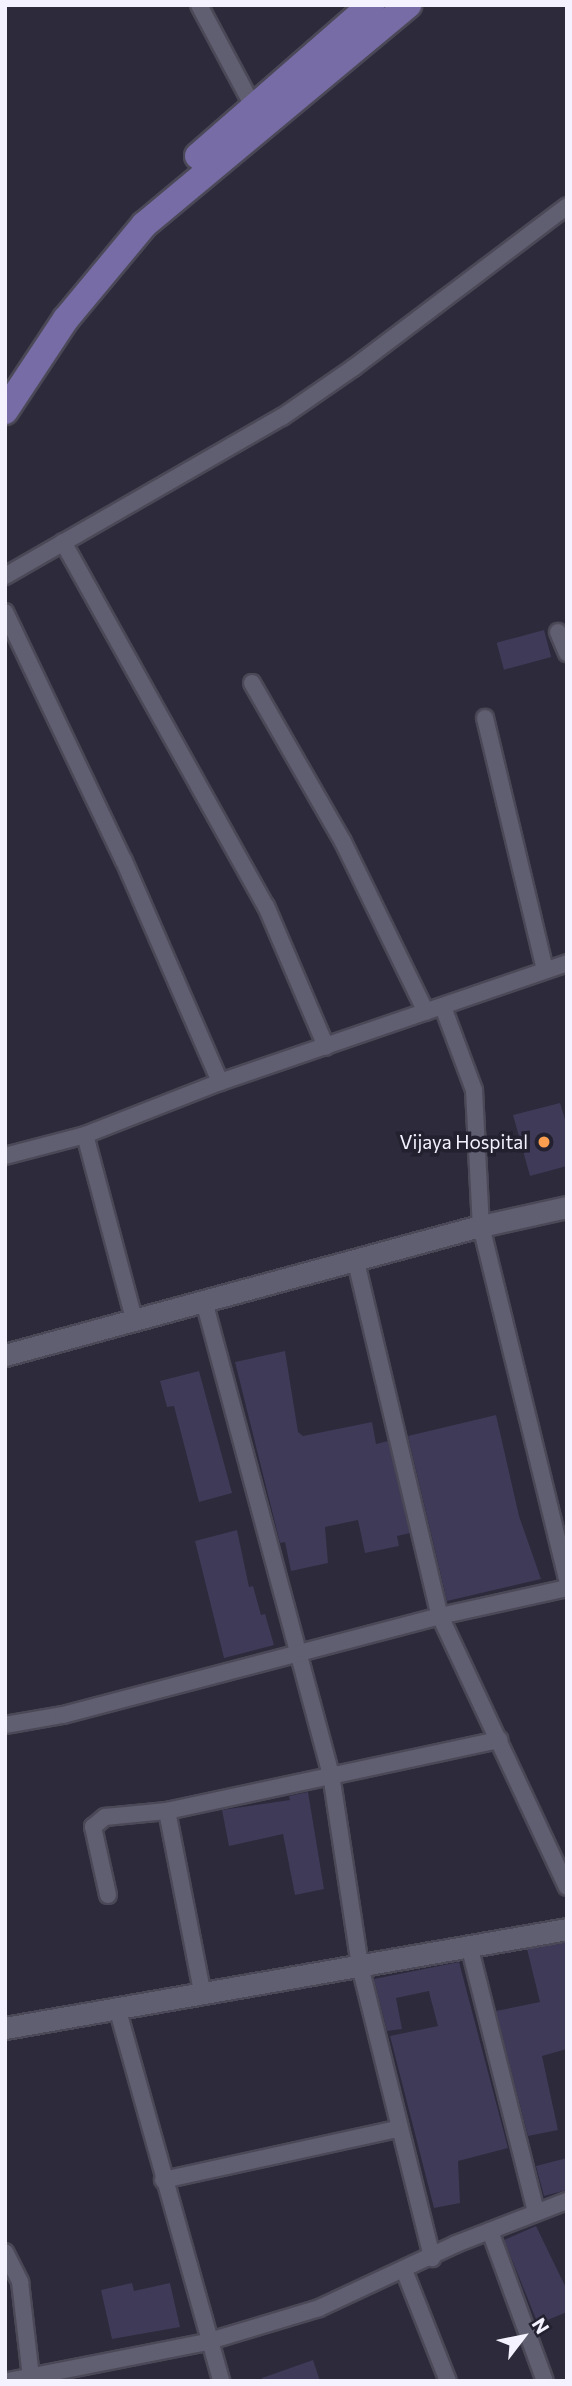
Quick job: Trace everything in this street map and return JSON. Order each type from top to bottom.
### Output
[{"type":"main road","points":[[5,379],[67,289],[123,237],[253,106],[371,5]]},
{"type":"main road","points":[[5,411],[123,237],[408,5]]},
{"type":"street","points":[[199,5],[253,106]]},
{"type":"street","points":[[5,576],[282,416],[353,369],[567,206]]},
{"type":"street","points":[[63,542],[266,906],[326,1046]]},
{"type":"street","points":[[5,612],[124,861],[220,1082]]},
{"type":"street","points":[[558,632],[567,653]]},
{"type":"street","points":[[252,683],[343,842],[426,1012]]},
{"type":"street","points":[[485,718],[545,970]]},
{"type":"street","points":[[5,1156],[85,1135],[220,1082],[567,963]]},
{"type":"street","points":[[443,1007],[474,1090],[481,1226],[567,1579]]},
{"type":"street","points":[[85,1135],[134,1319]]},
{"type":"street","points":[[5,1355],[481,1226],[567,1207]]},
{"type":"street","points":[[356,1262],[440,1616],[567,1887]]},
{"type":"street","points":[[204,1301],[331,1774],[360,1966],[397,2129],[432,2258]]},
{"type":"street","points":[[5,1726],[63,1715],[440,1616],[567,1588]]},
{"type":"street","points":[[108,1895],[93,1827],[105,1817],[166,1811],[499,1740]]},
{"type":"street","points":[[166,1811],[202,1996]]},
{"type":"street","points":[[5,2028],[118,2011],[567,1929]]},
{"type":"street","points":[[469,1945],[536,2211]]},
{"type":"street","points":[[118,2011],[206,2342],[220,2381]]},
{"type":"street","points":[[163,2180],[397,2129]]},
{"type":"street","points":[[8,2381],[75,2375],[206,2342],[319,2308],[536,2211],[567,2201]]},
{"type":"street","points":[[490,2231],[545,2381]]},
{"type":"street","points":[[5,2252],[20,2282],[31,2377]]},
{"type":"street","points":[[404,2270],[448,2381]]},
{"type":"building","points":[[544,630],[551,657],[504,670],[497,643]]},
{"type":"building","points":[[560,1103],[567,1126],[567,1166],[530,1176],[513,1115]]},
{"type":"building","points":[[285,1351],[298,1432],[303,1436],[372,1422],[376,1444],[388,1441],[410,1533],[397,1536],[399,1546],[365,1553],[358,1520],[325,1527],[328,1563],[291,1571],[285,1542],[280,1543],[235,1362]]},
{"type":"building","points":[[199,1371],[232,1493],[199,1502],[174,1406],[167,1407],[160,1381]]},
{"type":"building","points":[[496,1415],[519,1516],[541,1579],[447,1601],[408,1436]]},
{"type":"building","points":[[237,1530],[249,1587],[253,1586],[261,1615],[265,1614],[274,1645],[224,1658],[195,1541]]},
{"type":"building","points":[[308,1792],[324,1889],[295,1895],[283,1834],[229,1846],[222,1810],[290,1800],[289,1796]]},
{"type":"building","points":[[567,1942],[567,2049],[542,2056],[558,2130],[528,2136],[496,2011],[540,2002],[527,1949]]},
{"type":"building","points":[[459,1962],[508,2148],[458,2161],[460,2203],[434,2208],[390,2036],[438,2026],[429,1991],[396,1998],[402,2029],[387,2031],[374,1979]]},
{"type":"building","points":[[567,2158],[567,2190],[544,2196],[536,2166]]},
{"type":"building","points":[[536,2226],[567,2290],[567,2312],[538,2324],[504,2240]]},
{"type":"building","points":[[132,2283],[134,2291],[170,2283],[180,2327],[112,2339],[101,2290]]},
{"type":"building","points":[[313,2360],[320,2381],[262,2381],[262,2378]]},
{"type":"place","name":"Vijaya Hospital","points":[[544,1142]]}]
